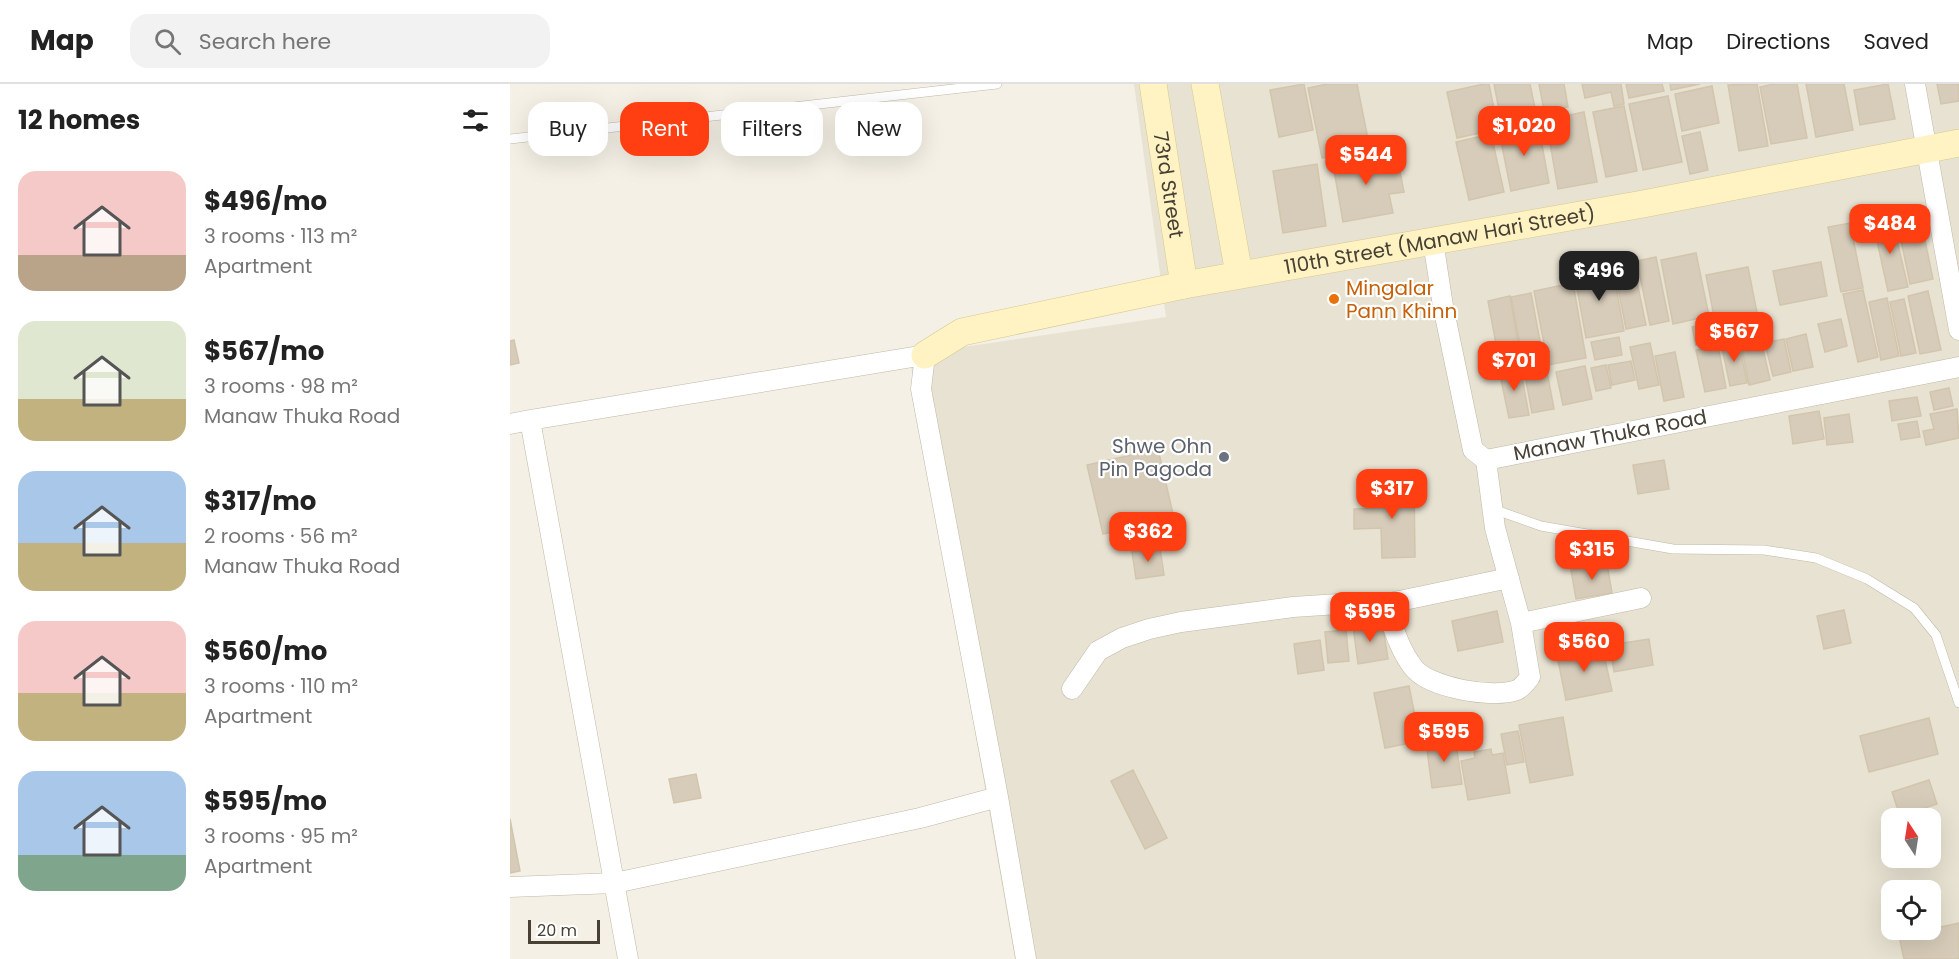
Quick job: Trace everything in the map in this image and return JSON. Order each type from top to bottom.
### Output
[{"type":"main road","name":"73rd Street","points":[[1154,84],[1184,285]]},
{"type":"main road","points":[[1205,84],[1239,274]]},
{"type":"main road","name":"110th Street (Manaw Hari Street)","points":[[925,355],[962,332],[1184,285],[1643,204],[1959,143]]},
{"type":"street","points":[[1915,84],[1959,330]]},
{"type":"street","name":"Manaw Thuka Road","points":[[1433,241],[1443,306],[1473,450],[1486,460],[1959,367]]},
{"type":"street","points":[[510,424],[925,355],[921,389],[998,797],[1026,959]]},
{"type":"street","points":[[530,420],[628,959]]},
{"type":"street","points":[[1385,604],[1400,645],[1414,669],[1426,679],[1453,689],[1488,693],[1516,690],[1530,677],[1521,623],[1502,555],[1486,460]]},
{"type":"street","points":[[1072,689],[1098,651],[1122,638],[1149,629],[1181,622],[1293,607],[1354,603],[1385,604],[1509,578]]},
{"type":"street","points":[[1521,623],[1641,598]]},
{"type":"street","points":[[510,887],[615,883],[920,818],[998,797]]},
{"type":"lane","points":[[510,139],[997,84]]},
{"type":"lane","points":[[1493,509],[1541,526],[1673,549],[1764,550],[1816,558],[1867,579],[1914,608],[1936,635],[1959,703]]},
{"type":"shaded area","points":[[1134,84],[1959,84],[1959,959],[1015,959],[909,355],[1166,317]]},
{"type":"building","points":[[1304,84],[1313,130],[1279,137],[1270,90]]},
{"type":"building","points":[[1327,84],[1357,84],[1370,149],[1322,158],[1308,88]]},
{"type":"building","points":[[1489,84],[1498,129],[1457,138],[1447,92]]},
{"type":"building","points":[[1494,84],[1530,84],[1535,108],[1500,115]]},
{"type":"building","points":[[1539,84],[1564,84],[1568,107],[1544,111]]},
{"type":"building","points":[[1582,84],[1621,84],[1624,104],[1614,106],[1611,92],[1585,98]]},
{"type":"building","points":[[1626,84],[1662,84],[1664,91],[1629,98]]},
{"type":"building","points":[[1670,84],[1700,84],[1671,90]]},
{"type":"building","points":[[1757,84],[1768,146],[1739,151],[1728,85]]},
{"type":"building","points":[[1774,84],[1797,84],[1807,138],[1771,144],[1760,87]]},
{"type":"building","points":[[1806,84],[1844,84],[1853,130],[1816,137]]},
{"type":"building","points":[[1888,84],[1895,119],[1860,125],[1854,90]]},
{"type":"building","points":[[1937,84],[1959,84],[1959,101],[1941,104]]},
{"type":"building","points":[[1712,86],[1719,123],[1682,131],[1675,94]]},
{"type":"building","points":[[1668,96],[1682,162],[1643,170],[1629,104]]},
{"type":"building","points":[[1624,106],[1637,171],[1606,177],[1593,112]]},
{"type":"building","points":[[1584,112],[1597,182],[1558,189],[1546,120]]},
{"type":"building","points":[[1538,123],[1549,183],[1511,191],[1499,131]]},
{"type":"building","points":[[1700,132],[1708,170],[1690,174],[1682,136]]},
{"type":"building","points":[[1491,134],[1504,192],[1469,200],[1456,142]]},
{"type":"building","points":[[1381,151],[1384,169],[1399,167],[1404,192],[1389,194],[1393,213],[1343,222],[1332,159]]},
{"type":"building","points":[[1317,164],[1326,226],[1283,233],[1273,171]]},
{"type":"building","points":[[1918,207],[1933,279],[1910,284],[1895,211]]},
{"type":"building","points":[[1892,219],[1908,287],[1888,291],[1873,223]]},
{"type":"building","points":[[1850,223],[1863,288],[1841,292],[1828,227]]},
{"type":"building","points":[[1696,253],[1709,316],[1673,324],[1661,260]]},
{"type":"building","points":[[1656,257],[1669,321],[1650,325],[1637,261]]},
{"type":"building","points":[[1821,262],[1827,296],[1780,305],[1773,271]]},
{"type":"building","points":[[1633,263],[1646,325],[1626,329],[1614,267]]},
{"type":"building","points":[[1612,265],[1624,331],[1586,338],[1574,272]]},
{"type":"building","points":[[1748,267],[1760,328],[1718,337],[1706,275]]},
{"type":"building","points":[[1573,283],[1586,358],[1548,365],[1534,291]]},
{"type":"building","points":[[1863,290],[1878,357],[1858,362],[1843,294]]},
{"type":"building","points":[[1928,291],[1941,350],[1920,354],[1908,296]]},
{"type":"building","points":[[1531,293],[1543,357],[1523,361],[1511,297]]},
{"type":"building","points":[[1510,296],[1521,361],[1500,365],[1488,301]]},
{"type":"building","points":[[1887,298],[1899,356],[1881,360],[1869,302]]},
{"type":"building","points":[[1904,299],[1916,353],[1901,356],[1890,302]]},
{"type":"building","points":[[1841,319],[1847,346],[1825,352],[1818,324]]},
{"type":"building","points":[[1713,322],[1717,340],[1696,345],[1692,327]]},
{"type":"building","points":[[1806,334],[1813,367],[1793,371],[1786,339]]},
{"type":"building","points":[[1760,335],[1770,380],[1749,385],[1740,339]]},
{"type":"building","points":[[1619,337],[1622,355],[1595,360],[1591,342]]},
{"type":"building","points":[[1738,339],[1747,383],[1730,386],[1721,343]]},
{"type":"building","points":[[1784,339],[1791,372],[1773,376],[1765,343]]},
{"type":"building","points":[[514,340],[519,363],[510,365],[510,341]]},
{"type":"building","points":[[1650,343],[1659,385],[1639,389],[1630,347]]},
{"type":"building","points":[[1718,346],[1726,388],[1705,392],[1696,350]]},
{"type":"building","points":[[1675,352],[1684,397],[1664,401],[1655,356]]},
{"type":"building","points":[[1545,361],[1554,409],[1532,413],[1523,365]]},
{"type":"building","points":[[1631,361],[1635,380],[1612,385],[1608,365]]},
{"type":"building","points":[[1606,365],[1611,388],[1596,391],[1591,368]]},
{"type":"building","points":[[1520,366],[1529,415],[1509,418],[1499,370]]},
{"type":"building","points":[[1585,366],[1592,399],[1563,405],[1556,372]]},
{"type":"building","points":[[1949,388],[1953,406],[1934,410],[1930,392]]},
{"type":"building","points":[[1917,397],[1921,416],[1892,421],[1889,401]]},
{"type":"building","points":[[1957,409],[1959,438],[1926,445],[1923,431],[1934,429],[1930,414]]},
{"type":"building","points":[[1819,411],[1824,439],[1793,444],[1789,416]]},
{"type":"building","points":[[1849,414],[1853,442],[1827,445],[1824,418]]},
{"type":"building","points":[[1917,421],[1920,437],[1901,440],[1898,424]]},
{"type":"building","points":[[1158,449],[1174,518],[1103,534],[1087,465]]},
{"type":"building","points":[[1664,460],[1669,489],[1638,494],[1633,465]]},
{"type":"building","points":[[1414,482],[1415,557],[1382,558],[1381,528],[1354,529],[1354,509],[1381,508],[1381,483]]},
{"type":"building","points":[[1160,548],[1164,575],[1136,579],[1132,552]]},
{"type":"building","points":[[1607,564],[1612,593],[1576,599],[1571,570]]},
{"type":"building","points":[[1844,610],[1851,643],[1824,649],[1817,616]]},
{"type":"building","points":[[1497,611],[1503,642],[1458,651],[1452,621]]},
{"type":"building","points":[[1382,621],[1388,659],[1358,664],[1353,626]]},
{"type":"building","points":[[1346,630],[1349,661],[1328,663],[1325,632]]},
{"type":"building","points":[[1649,639],[1653,665],[1614,672],[1610,645]]},
{"type":"building","points":[[1320,640],[1324,670],[1298,674],[1294,644]]},
{"type":"building","points":[[1602,646],[1612,691],[1566,700],[1557,655]]},
{"type":"building","points":[[1409,686],[1420,741],[1385,748],[1374,693]]},
{"type":"building","points":[[1563,717],[1573,775],[1530,783],[1519,725]]},
{"type":"building","points":[[1929,718],[1938,754],[1869,772],[1860,736]]},
{"type":"building","points":[[1518,731],[1524,762],[1507,765],[1501,734]]},
{"type":"building","points":[[1455,738],[1462,784],[1432,788],[1426,742]]},
{"type":"building","points":[[1491,749],[1492,755],[1503,753],[1510,793],[1468,800],[1461,761],[1475,758],[1474,752]]},
{"type":"building","points":[[1133,770],[1167,838],[1145,849],[1111,781]]},
{"type":"building","points":[[696,774],[701,798],[674,803],[669,779]]},
{"type":"building","points":[[1929,780],[1937,804],[1925,808],[1897,808],[1892,792]]},
{"type":"building","points":[[510,819],[520,871],[510,873]]},
{"type":"building","points":[[1959,923],[1959,959],[1904,959],[1900,940],[1941,940],[1941,927]]},
{"type":"place","name":"Mingalar Pann Khinn","points":[[1334,299]]},
{"type":"place","name":"Shwe Ohn Pin Pagoda","points":[[1224,457]]}]
